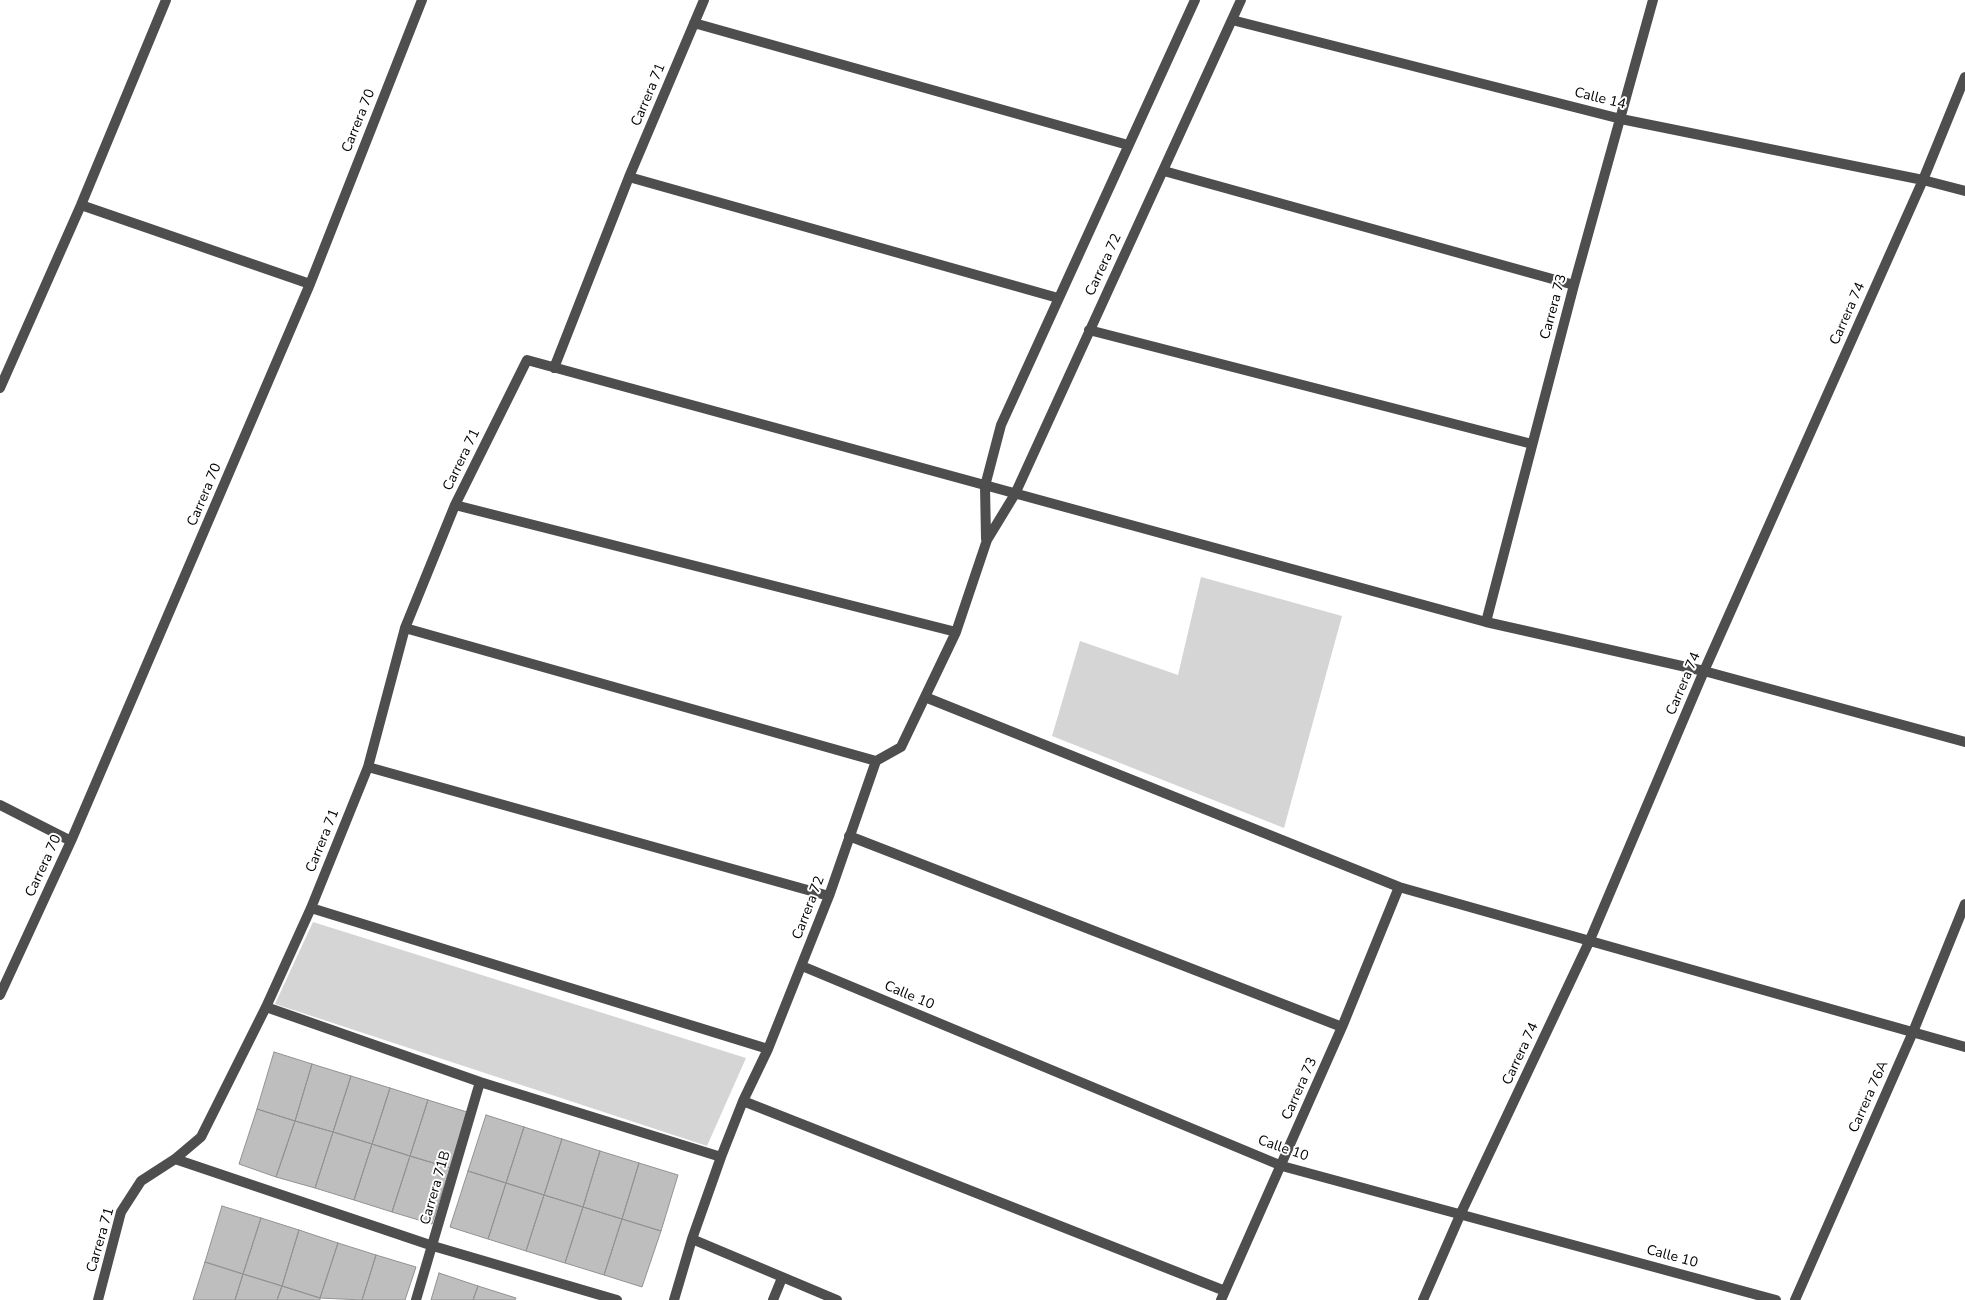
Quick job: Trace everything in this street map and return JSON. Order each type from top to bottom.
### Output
[{"type":"street","points":[[0,388],[81,205],[166,0]]},
{"type":"street","name":"Carrera 70","points":[[0,995],[71,841],[310,284],[422,0]]},
{"type":"street","name":"Carrera 71","points":[[98,1300],[121,1212],[141,1181],[175,1159],[201,1137],[266,1007],[311,908],[368,767],[405,628],[455,505],[527,360],[554,368],[629,177],[704,0]]},
{"type":"street","name":"Carrera 72","points":[[986,540],[986,486],[1001,425],[1195,0]]},
{"type":"street","name":"Carrera 72","points":[[674,1300],[692,1238],[721,1157],[743,1101],[768,1049],[802,966],[829,896],[848,836],[876,761],[901,746],[956,632],[986,540],[1014,494],[1241,0]]},
{"type":"street","name":"Carrera 73","points":[[1486,622],[1574,285],[1653,0]]},
{"type":"street","name":"Calle 14","points":[[1232,20],[1621,119],[1923,180],[1965,191]]},
{"type":"street","points":[[694,23],[1128,145]]},
{"type":"street","name":"Carrera 74","points":[[1423,1300],[1461,1213],[1589,942],[1704,671],[1923,180],[1965,77]]},
{"type":"street","points":[[1164,170],[1574,285]]},
{"type":"street","points":[[629,177],[1058,298]]},
{"type":"street","points":[[81,205],[310,284]]},
{"type":"street","points":[[1089,330],[1532,444]]},
{"type":"street","points":[[554,368],[1486,622],[1704,671],[1965,742]]},
{"type":"street","points":[[455,505],[956,632]]},
{"type":"street","points":[[405,628],[876,761]]},
{"type":"street","points":[[925,696],[1399,888],[1965,1047]]},
{"type":"street","points":[[368,767],[829,896]]},
{"type":"street","points":[[0,805],[71,841]]},
{"type":"street","points":[[848,836],[1342,1027]]},
{"type":"street","name":"Carrera 73","points":[[1223,1296],[1342,1027],[1399,888]]},
{"type":"street","name":"Carrera 76A","points":[[1795,1300],[1913,1032],[1965,904]]},
{"type":"street","points":[[311,908],[768,1049]]},
{"type":"street","name":"Calle 10","points":[[802,966],[1282,1166],[1461,1213],[1776,1300]]},
{"type":"street","points":[[266,1007],[480,1082],[721,1157]]},
{"type":"street","name":"Carrera 71B","points":[[416,1300],[480,1082]]},
{"type":"street","points":[[743,1101],[1223,1296]]},
{"type":"street","points":[[175,1159],[433,1246],[617,1300]]},
{"type":"street","points":[[692,1238],[782,1278],[838,1300]]},
{"type":"street","points":[[773,1300],[782,1278]]},
{"type":"shaded area","points":[[1201,577],[1342,616],[1284,828],[1052,736],[1080,641],[1178,675]]},
{"type":"shaded area","points":[[313,922],[746,1058],[707,1146],[275,1004]]},
{"type":"building","points":[[274,1052],[312,1064],[295,1121],[257,1109]]},
{"type":"building","points":[[312,1064],[351,1076],[333,1132],[295,1121]]},
{"type":"building","points":[[351,1076],[390,1088],[372,1144],[333,1132]]},
{"type":"building","points":[[390,1088],[428,1100],[410,1156],[372,1144]]},
{"type":"building","points":[[428,1100],[467,1112],[450,1168],[410,1156]]},
{"type":"building","points":[[257,1109],[295,1121],[276,1177],[239,1164]]},
{"type":"building","points":[[486,1115],[524,1127],[506,1183],[468,1171]]},
{"type":"building","points":[[295,1121],[333,1132],[315,1188],[276,1177]]},
{"type":"building","points":[[524,1127],[562,1139],[544,1195],[506,1183]]},
{"type":"building","points":[[333,1132],[372,1144],[354,1200],[315,1188]]},
{"type":"building","points":[[562,1139],[600,1151],[583,1207],[544,1195]]},
{"type":"building","points":[[372,1144],[410,1156],[392,1212],[354,1200]]},
{"type":"building","points":[[600,1151],[639,1163],[622,1219],[583,1207]]},
{"type":"building","points":[[410,1156],[450,1168],[432,1224],[392,1212]]},
{"type":"building","points":[[639,1163],[678,1175],[661,1231],[622,1219]]},
{"type":"building","points":[[468,1171],[506,1183],[488,1239],[450,1227]]},
{"type":"building","points":[[506,1183],[544,1195],[526,1251],[488,1239]]},
{"type":"building","points":[[544,1195],[583,1207],[565,1263],[526,1251]]},
{"type":"building","points":[[222,1206],[261,1218],[243,1274],[205,1262]]},
{"type":"building","points":[[583,1207],[622,1219],[604,1275],[565,1263]]},
{"type":"building","points":[[261,1218],[299,1230],[282,1286],[243,1274]]},
{"type":"building","points":[[622,1219],[661,1231],[642,1287],[604,1275]]},
{"type":"building","points":[[299,1230],[338,1243],[320,1298],[282,1286]]},
{"type":"building","points":[[338,1243],[376,1255],[362,1300],[320,1298]]},
{"type":"building","points":[[376,1255],[416,1267],[405,1300],[362,1300]]},
{"type":"building","points":[[205,1262],[243,1274],[235,1300],[193,1300]]},
{"type":"building","points":[[439,1273],[478,1286],[473,1300],[431,1300]]},
{"type":"building","points":[[243,1274],[282,1286],[277,1300],[235,1300]]},
{"type":"building","points":[[282,1286],[320,1298],[320,1300],[277,1300]]},
{"type":"building","points":[[478,1286],[516,1298],[515,1300],[473,1300]]}]
